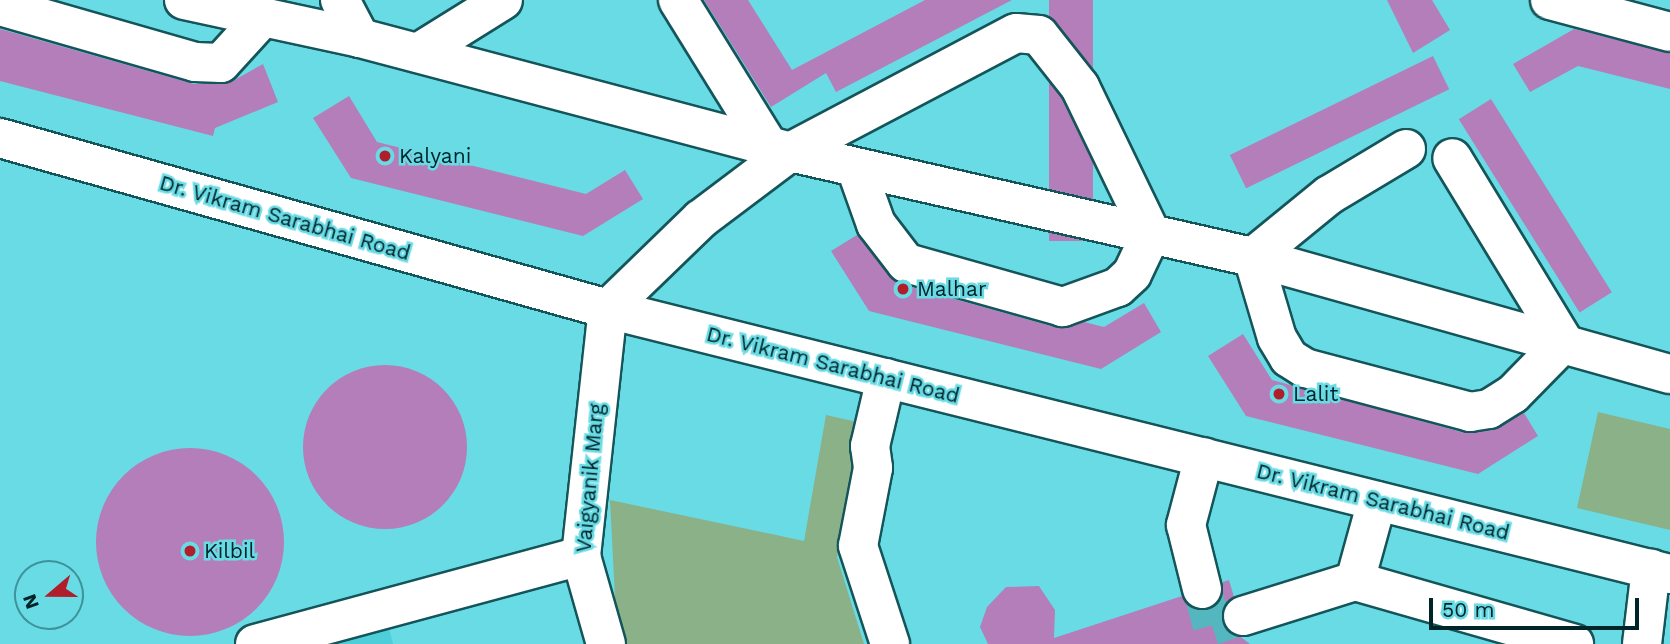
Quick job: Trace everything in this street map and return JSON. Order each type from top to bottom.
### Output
[{"type":"street","points":[[184,0],[360,38],[856,168],[1253,257],[1564,342],[1670,374]]},
{"type":"street","points":[[340,0],[360,38]]},
{"type":"street","points":[[418,53],[503,0]]},
{"type":"street","points":[[678,0],[780,149]]},
{"type":"street","points":[[1550,0],[1670,32]]},
{"type":"street","points":[[0,6],[195,62],[221,63],[263,17]]},
{"type":"street","points":[[608,309],[701,219],[780,149],[982,46],[1016,33],[1039,35],[1080,87],[1151,234]]},
{"type":"street","name":"Dr. Vikram Sarabhai Road","points":[[0,138],[608,309],[1660,571]]},
{"type":"street","points":[[1253,257],[1329,195],[1406,149]]},
{"type":"street","points":[[1452,158],[1564,342]]},
{"type":"street","points":[[856,168],[876,224],[906,263],[1063,307],[1118,287],[1132,274],[1151,234]]},
{"type":"street","points":[[1253,257],[1277,338],[1289,358],[1305,368],[1470,412],[1489,410],[1513,394],[1564,342]]},
{"type":"street","name":"Vaigyanik Marg","points":[[606,644],[582,556],[608,309]]},
{"type":"street","points":[[1630,363],[1670,342]]},
{"type":"street","points":[[886,378],[870,446],[873,468],[859,546],[890,644]]},
{"type":"street","points":[[1202,589],[1186,525],[1204,457]]},
{"type":"street","points":[[1354,581],[1377,501]]},
{"type":"street","points":[[255,644],[582,556]]},
{"type":"street","points":[[1642,644],[1660,571]]},
{"type":"street","points":[[1243,616],[1354,581],[1527,637],[1574,644]]},
{"type":"shaded area","points":[[388,624],[393,644],[322,644]]},
{"type":"green space","points":[[1598,412],[1670,429],[1670,530],[1577,508]]},
{"type":"green space","points":[[826,415],[862,423],[837,557],[864,644],[624,644],[616,618],[610,500],[804,541]]},
{"type":"building","points":[[704,0],[748,0],[792,70],[925,0],[1012,0],[836,92],[826,73],[771,107]]},
{"type":"building","points":[[1049,0],[1093,0],[1093,241],[1049,241]]},
{"type":"building","points":[[1387,0],[1432,0],[1450,30],[1413,53]]},
{"type":"building","points":[[0,29],[194,84],[229,83],[263,64],[278,102],[215,128],[213,136],[0,81]]},
{"type":"building","points":[[1574,29],[1670,53],[1670,89],[1578,66],[1530,92],[1513,64]]},
{"type":"building","points":[[1433,56],[1449,89],[1246,188],[1230,155]]},
{"type":"building","name":"Kalyani","points":[[349,96],[377,142],[586,194],[625,170],[643,199],[583,236],[351,178],[313,118]]},
{"type":"building","points":[[1491,99],[1612,292],[1580,312],[1459,119]]},
{"type":"building","name":"Malhar","points":[[857,235],[900,284],[1058,328],[1084,322],[1104,327],[1144,303],[1161,332],[1101,369],[869,311],[831,251]]},
{"type":"building","name":"Lalit","points":[[1243,334],[1272,380],[1465,433],[1493,430],[1524,413],[1538,436],[1478,474],[1246,416],[1208,356]]},
{"type":"building","points":[[385,365],[416,371],[443,389],[461,416],[467,447],[461,478],[443,505],[416,523],[385,529],[354,523],[327,505],[309,478],[303,447],[309,416],[327,389],[354,371]]},
{"type":"building","name":"Kilbil","points":[[190,448],[208,449],[226,455],[257,475],[277,506],[283,524],[283,560],[277,578],[257,609],[226,629],[208,635],[190,636],[172,635],[154,629],[123,609],[103,578],[97,560],[96,542],[97,524],[103,506],[123,475],[154,455],[172,449]]},
{"type":"building","points":[[1229,580],[1234,597],[1222,611],[1222,623],[1250,644],[988,644],[980,627],[987,607],[1006,587],[1039,586],[1055,610],[1054,638],[1182,596],[1195,610],[1208,610],[1218,604],[1223,582]]},
{"type":"tunnel","points":[[1202,589],[1212,626],[1243,616]]},
{"type":"place","name":"Kalyani","points":[[385,156]]},
{"type":"place","name":"Malhar","points":[[903,289]]},
{"type":"place","name":"Lalit","points":[[1279,394]]},
{"type":"place","name":"Kilbil","points":[[190,551]]}]
